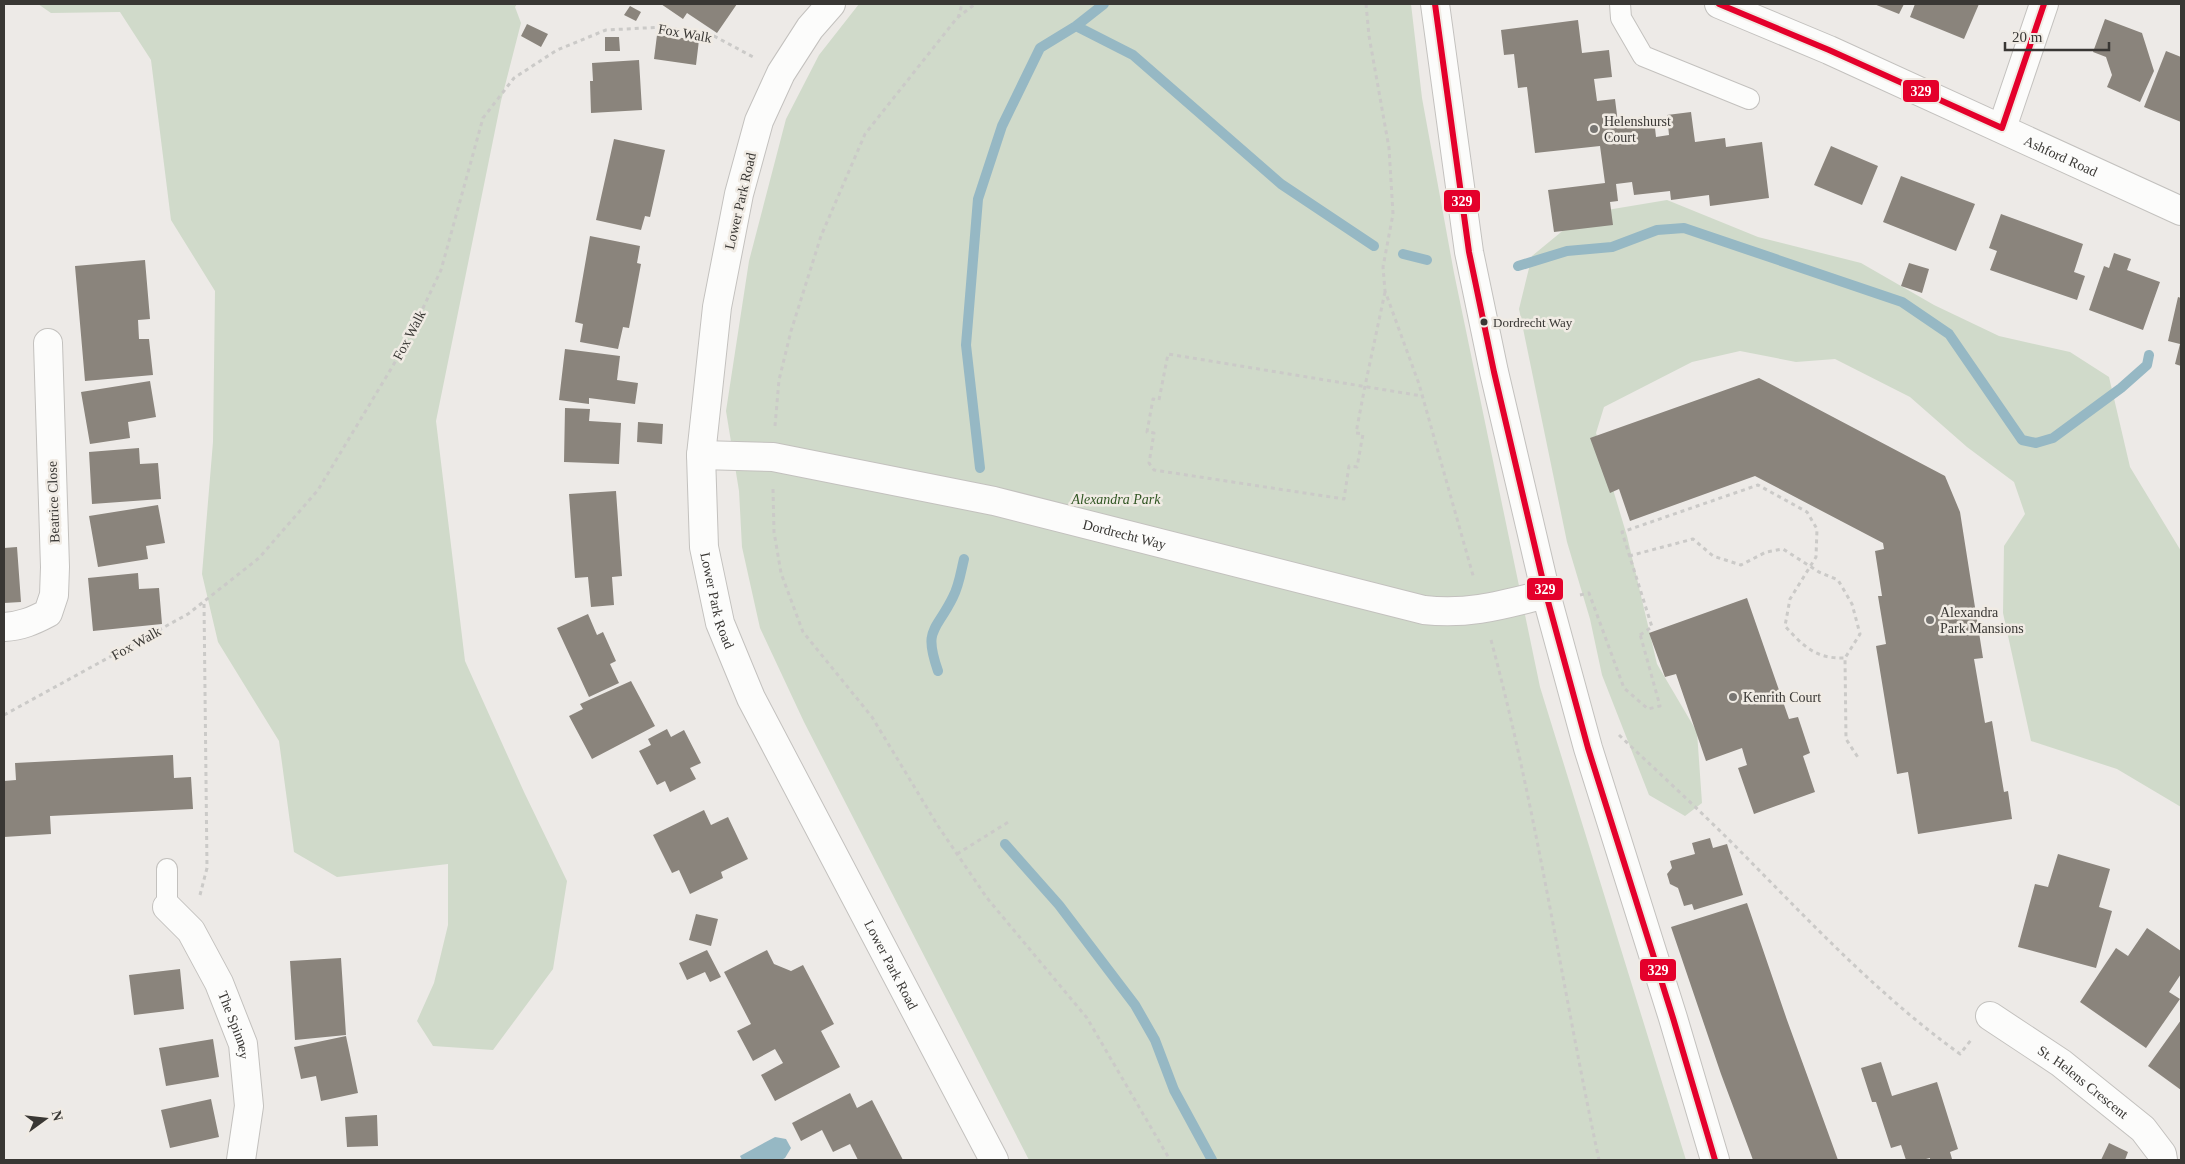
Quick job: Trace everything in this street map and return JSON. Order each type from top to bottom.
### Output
[{"type":"street","name":"Lower Park Road","points":[[831,4],[810,28],[781,73],[759,121],[739,194],[717,307],[701,455],[704,547],[720,624],[750,698],[994,1160]]},
{"type":"street","points":[[1435,4],[1469,252],[1494,372],[1546,594],[1582,724],[1715,1160]]},
{"type":"street","name":"Ashford Road","points":[[1719,4],[1829,50],[2181,211]]},
{"type":"street","points":[[2002,128],[2044,4]]},
{"type":"street","name":"Beatrice Close","points":[[4,627],[33,622],[48,613],[54,595],[55,567],[48,344]]},
{"type":"street","name":"Dordrecht Way","points":[[701,455],[773,457],[994,501],[1424,610],[1450,613],[1483,609],[1546,594]]},
{"type":"street","name":"The Spinney","points":[[167,907],[191,931],[218,982],[243,1044],[249,1106],[241,1160]]},
{"type":"street","name":"St. Helens Crescent","points":[[1990,1016],[2061,1063],[2143,1129],[2162,1154],[2163,1160]]},
{"type":"lane","points":[[1620,4],[1621,18],[1643,56],[1749,99]]},
{"type":"lane","points":[[167,869],[167,907]]},
{"type":"path","points":[[958,18],[962,4]]},
{"type":"path","points":[[975,4],[958,18],[865,134],[822,236],[792,331],[779,380],[773,457],[774,532],[781,573],[803,632],[872,717],[957,854],[987,898],[1087,1018],[1170,1160]]},
{"type":"path","points":[[1366,4],[1368,36],[1389,148],[1393,214],[1383,267],[1385,291],[1422,396],[1483,609],[1502,683],[1533,822],[1573,1037],[1599,1160]]},
{"type":"path","name":"Fox Walk","points":[[4,715],[188,614],[259,558],[318,490],[406,344],[441,270],[483,118],[514,78],[557,50],[606,30],[664,27],[714,36],[781,73]]},
{"type":"path","points":[[1385,291],[1365,386],[1356,433],[1363,434],[1357,467],[1349,466],[1344,499],[1154,470],[1149,462],[1154,434],[1147,432],[1153,399],[1159,400],[1168,354],[1365,386],[1422,396]]},
{"type":"path","points":[[1589,593],[1624,688],[1648,709],[1660,706],[1640,634],[1652,627],[1622,532],[1758,485],[1807,512],[1817,529],[1816,557],[1790,599],[1785,626],[1803,646],[1829,658],[1845,658]]},
{"type":"path","points":[[1629,556],[1693,539],[1713,556],[1741,565],[1766,552],[1783,549],[1809,566],[1838,580],[1852,604],[1860,634],[1845,658],[1846,739],[1859,759]]},
{"type":"path","points":[[191,931],[207,868],[204,601]]},
{"type":"path","points":[[1582,724],[1610,726],[1746,856],[1826,938],[1923,1027],[1960,1054],[1990,1016]]},
{"type":"path","points":[[957,854],[1010,821]]},
{"type":"green space","points":[[38,4],[517,4],[515,7],[521,23],[501,101],[436,421],[465,661],[524,792],[567,881],[553,969],[493,1050],[433,1046],[417,1021],[434,983],[448,925],[448,864],[337,877],[294,852],[279,741],[218,642],[202,574],[213,442],[215,291],[171,220],[151,60],[120,12],[51,13]]},
{"type":"green space","name":"Alexandra Park","points":[[859,4],[1411,4],[1422,98],[1454,273],[1540,687],[1686,1160],[1029,1160],[804,722],[760,628],[742,547],[739,491],[726,411],[749,261],[786,119],[819,55]]},
{"type":"green space","points":[[1667,200],[1758,237],[1861,263],[1934,305],[1999,336],[2070,352],[2109,377],[2130,467],[2181,551],[2181,807],[2117,769],[2031,741],[2003,613],[2004,546],[2025,514],[2014,482],[1967,447],[1910,397],[1835,359],[1796,362],[1740,351],[1692,362],[1604,407],[1596,433],[1627,536],[1657,664],[1697,732],[1702,803],[1685,816],[1649,795],[1602,675],[1590,619],[1567,542],[1519,309],[1532,256],[1583,214]]},
{"type":"water","points":[[775,1137],[786,1139],[791,1148],[785,1158],[781,1160],[742,1160],[740,1156]]},
{"type":"building","points":[[661,4],[737,4],[717,33],[687,13],[683,19]]},
{"type":"building","points":[[1874,4],[1904,4],[1899,14]]},
{"type":"building","points":[[1915,4],[1979,4],[1964,39],[1910,17]]},
{"type":"building","points":[[630,6],[641,12],[636,21],[624,15]]},
{"type":"building","points":[[2105,19],[2142,33],[2154,71],[2140,102],[2107,87],[2112,75],[2106,57],[2093,52]]},
{"type":"building","name":"Helenshurst Court","points":[[1578,20],[1582,53],[1609,50],[1612,77],[1594,79],[1597,101],[1615,99],[1618,123],[1654,119],[1656,137],[1669,135],[1667,115],[1691,112],[1695,142],[1725,138],[1726,147],[1762,142],[1769,198],[1710,206],[1709,195],[1671,200],[1670,191],[1634,195],[1632,182],[1616,184],[1618,201],[1610,202],[1613,225],[1554,232],[1548,190],[1605,183],[1600,146],[1535,153],[1527,87],[1518,88],[1514,54],[1504,55],[1501,30]]},
{"type":"building","points":[[527,24],[548,34],[541,47],[521,36]]},
{"type":"building","points":[[657,35],[699,40],[696,65],[654,59]]},
{"type":"building","points":[[605,37],[619,37],[620,51],[605,51]]},
{"type":"building","points":[[2166,51],[2181,57],[2181,122],[2144,107]]},
{"type":"building","points":[[639,60],[642,110],[591,113],[590,81],[593,81],[592,63]]},
{"type":"building","points":[[614,139],[665,150],[650,217],[645,216],[641,230],[596,220]]},
{"type":"building","points":[[1831,146],[1878,166],[1862,205],[1814,185]]},
{"type":"building","points":[[1901,176],[1975,204],[1956,251],[1883,222]]},
{"type":"building","points":[[2001,214],[2083,244],[2074,272],[2085,276],[2077,300],[1990,270],[1997,251],[1989,248]]},
{"type":"building","points":[[590,236],[640,246],[637,263],[641,264],[629,328],[623,327],[618,349],[580,342],[583,324],[575,322]]},
{"type":"building","points":[[2114,253],[2131,259],[2127,270],[2160,282],[2143,330],[2089,310],[2104,266],[2109,268]]},
{"type":"building","points":[[145,260],[150,319],[138,320],[139,339],[149,339],[153,375],[85,381],[75,266]]},
{"type":"building","points":[[1909,263],[1929,269],[1922,293],[1901,286]]},
{"type":"building","points":[[2178,297],[2181,298],[2181,366],[2175,364],[2180,344],[2168,341]]},
{"type":"building","points":[[565,349],[620,356],[617,380],[638,383],[635,404],[589,398],[589,404],[559,400]]},
{"type":"building","name":"Alexandra Park Mansions","points":[[1759,378],[1945,476],[1960,512],[1983,658],[1974,659],[1985,723],[1992,721],[2004,792],[2008,791],[2012,819],[1918,834],[1908,772],[1897,774],[1876,646],[1886,644],[1878,596],[1882,596],[1875,551],[1884,549],[1883,543],[1755,476],[1630,521],[1619,489],[1610,493],[1590,438]]},
{"type":"building","points":[[150,381],[156,417],[128,422],[130,438],[90,444],[81,392]]},
{"type":"building","points":[[565,408],[590,409],[589,421],[621,423],[619,464],[564,462]]},
{"type":"building","points":[[638,422],[663,424],[662,444],[637,442]]},
{"type":"building","points":[[139,448],[140,464],[158,463],[161,499],[92,504],[89,452]]},
{"type":"building","points":[[616,491],[622,576],[612,577],[614,605],[591,607],[588,577],[575,578],[569,494]]},
{"type":"building","points":[[158,505],[165,543],[146,546],[148,559],[98,567],[89,516]]},
{"type":"building","points":[[17,547],[21,602],[4,603],[4,548]]},
{"type":"building","points":[[138,573],[139,589],[159,588],[162,624],[93,631],[88,578]]},
{"type":"building","name":"Kenrith Court","points":[[1747,598],[1789,719],[1798,717],[1810,753],[1803,756],[1815,792],[1754,814],[1738,768],[1747,765],[1742,748],[1706,761],[1676,674],[1665,677],[1649,633]]},
{"type":"building","points":[[588,614],[597,635],[603,632],[616,661],[610,664],[619,683],[589,697],[557,628]]},
{"type":"building","points":[[631,681],[655,726],[592,759],[569,716],[583,709],[580,704]]},
{"type":"building","points":[[667,729],[671,737],[684,730],[701,763],[690,768],[696,779],[670,792],[665,781],[657,785],[639,751],[651,745],[648,739]]},
{"type":"building","points":[[173,755],[174,778],[191,777],[193,809],[50,816],[51,834],[4,837],[4,781],[16,780],[15,763]]},
{"type":"building","points":[[704,810],[711,825],[728,817],[748,859],[721,872],[723,878],[690,894],[679,870],[672,873],[653,835]]},
{"type":"building","points":[[1710,838],[1713,848],[1727,844],[1743,895],[1694,910],[1692,904],[1684,906],[1678,888],[1670,884],[1667,874],[1672,868],[1670,861],[1695,854],[1692,843]]},
{"type":"building","points":[[2058,854],[2110,869],[2099,907],[2112,911],[2096,968],[2018,947],[2035,884],[2048,887]]},
{"type":"building","points":[[1747,903],[1838,1160],[1753,1160],[1721,1074],[1671,927]]},
{"type":"building","points":[[696,914],[718,919],[711,946],[689,940]]},
{"type":"building","points":[[2147,928],[2181,951],[2181,974],[2169,992],[2180,999],[2146,1048],[2080,1002],[2116,948],[2128,956]]},
{"type":"building","points":[[707,950],[721,977],[710,982],[705,972],[687,980],[679,963]]},
{"type":"building","points":[[767,950],[774,964],[791,971],[803,965],[834,1024],[821,1031],[840,1067],[775,1101],[761,1075],[783,1063],[775,1049],[753,1061],[737,1031],[751,1024],[724,972]]},
{"type":"building","points":[[341,958],[346,1035],[295,1040],[290,961]]},
{"type":"building","points":[[180,969],[184,1009],[134,1015],[129,975]]},
{"type":"building","points":[[2181,1020],[2181,1090],[2148,1066]]},
{"type":"building","points":[[346,1036],[358,1093],[321,1101],[316,1076],[301,1079],[294,1047]]},
{"type":"building","points":[[213,1039],[219,1077],[166,1086],[159,1048]]},
{"type":"building","points":[[1881,1062],[1892,1096],[1937,1082],[1958,1149],[1950,1152],[1952,1159],[1906,1160],[1901,1145],[1891,1148],[1876,1102],[1872,1102],[1861,1068]]},
{"type":"building","points":[[850,1093],[857,1108],[872,1100],[903,1160],[858,1160],[850,1144],[833,1152],[822,1130],[801,1141],[792,1123]]},
{"type":"building","points":[[211,1099],[219,1137],[170,1148],[161,1110]]},
{"type":"building","points":[[377,1115],[378,1146],[347,1147],[345,1117]]},
{"type":"building","points":[[2109,1143],[2128,1152],[2125,1160],[2101,1160]]},
{"type":"waterway","points":[[980,468],[966,345],[978,199],[1002,126],[1040,48],[1076,26],[1104,4]]},
{"type":"waterway","points":[[1076,26],[1133,55],[1281,184],[1374,246]]},
{"type":"waterway","points":[[1518,266],[1567,251],[1612,247],[1657,230],[1684,228],[1902,302],[1949,334],[2022,440],[2036,443],[2053,438],[2121,388],[2147,365],[2149,355]]},
{"type":"waterway","points":[[1403,254],[1427,260]]},
{"type":"waterway","points":[[938,671],[932,638],[937,624],[955,593],[964,559]]},
{"type":"waterway","points":[[1005,844],[1059,905],[1135,1005],[1155,1040],[1174,1090],[1212,1160]]},
{"type":"transit line","name":"329","points":[[1435,4],[1469,252],[1494,372],[1546,594],[1588,748],[1673,1018],[1715,1160]]},
{"type":"transit line","name":"329","points":[[1719,4],[1829,50],[2002,128],[2044,4]]},
{"type":"place","name":"Helenshurst Court","points":[[1594,129]]},
{"type":"place","name":"Dordrecht Way","points":[[1484,322]]},
{"type":"place","name":"Alexandra Park Mansions","points":[[1930,620]]},
{"type":"place","name":"Kenrith Court","points":[[1733,697]]}]
